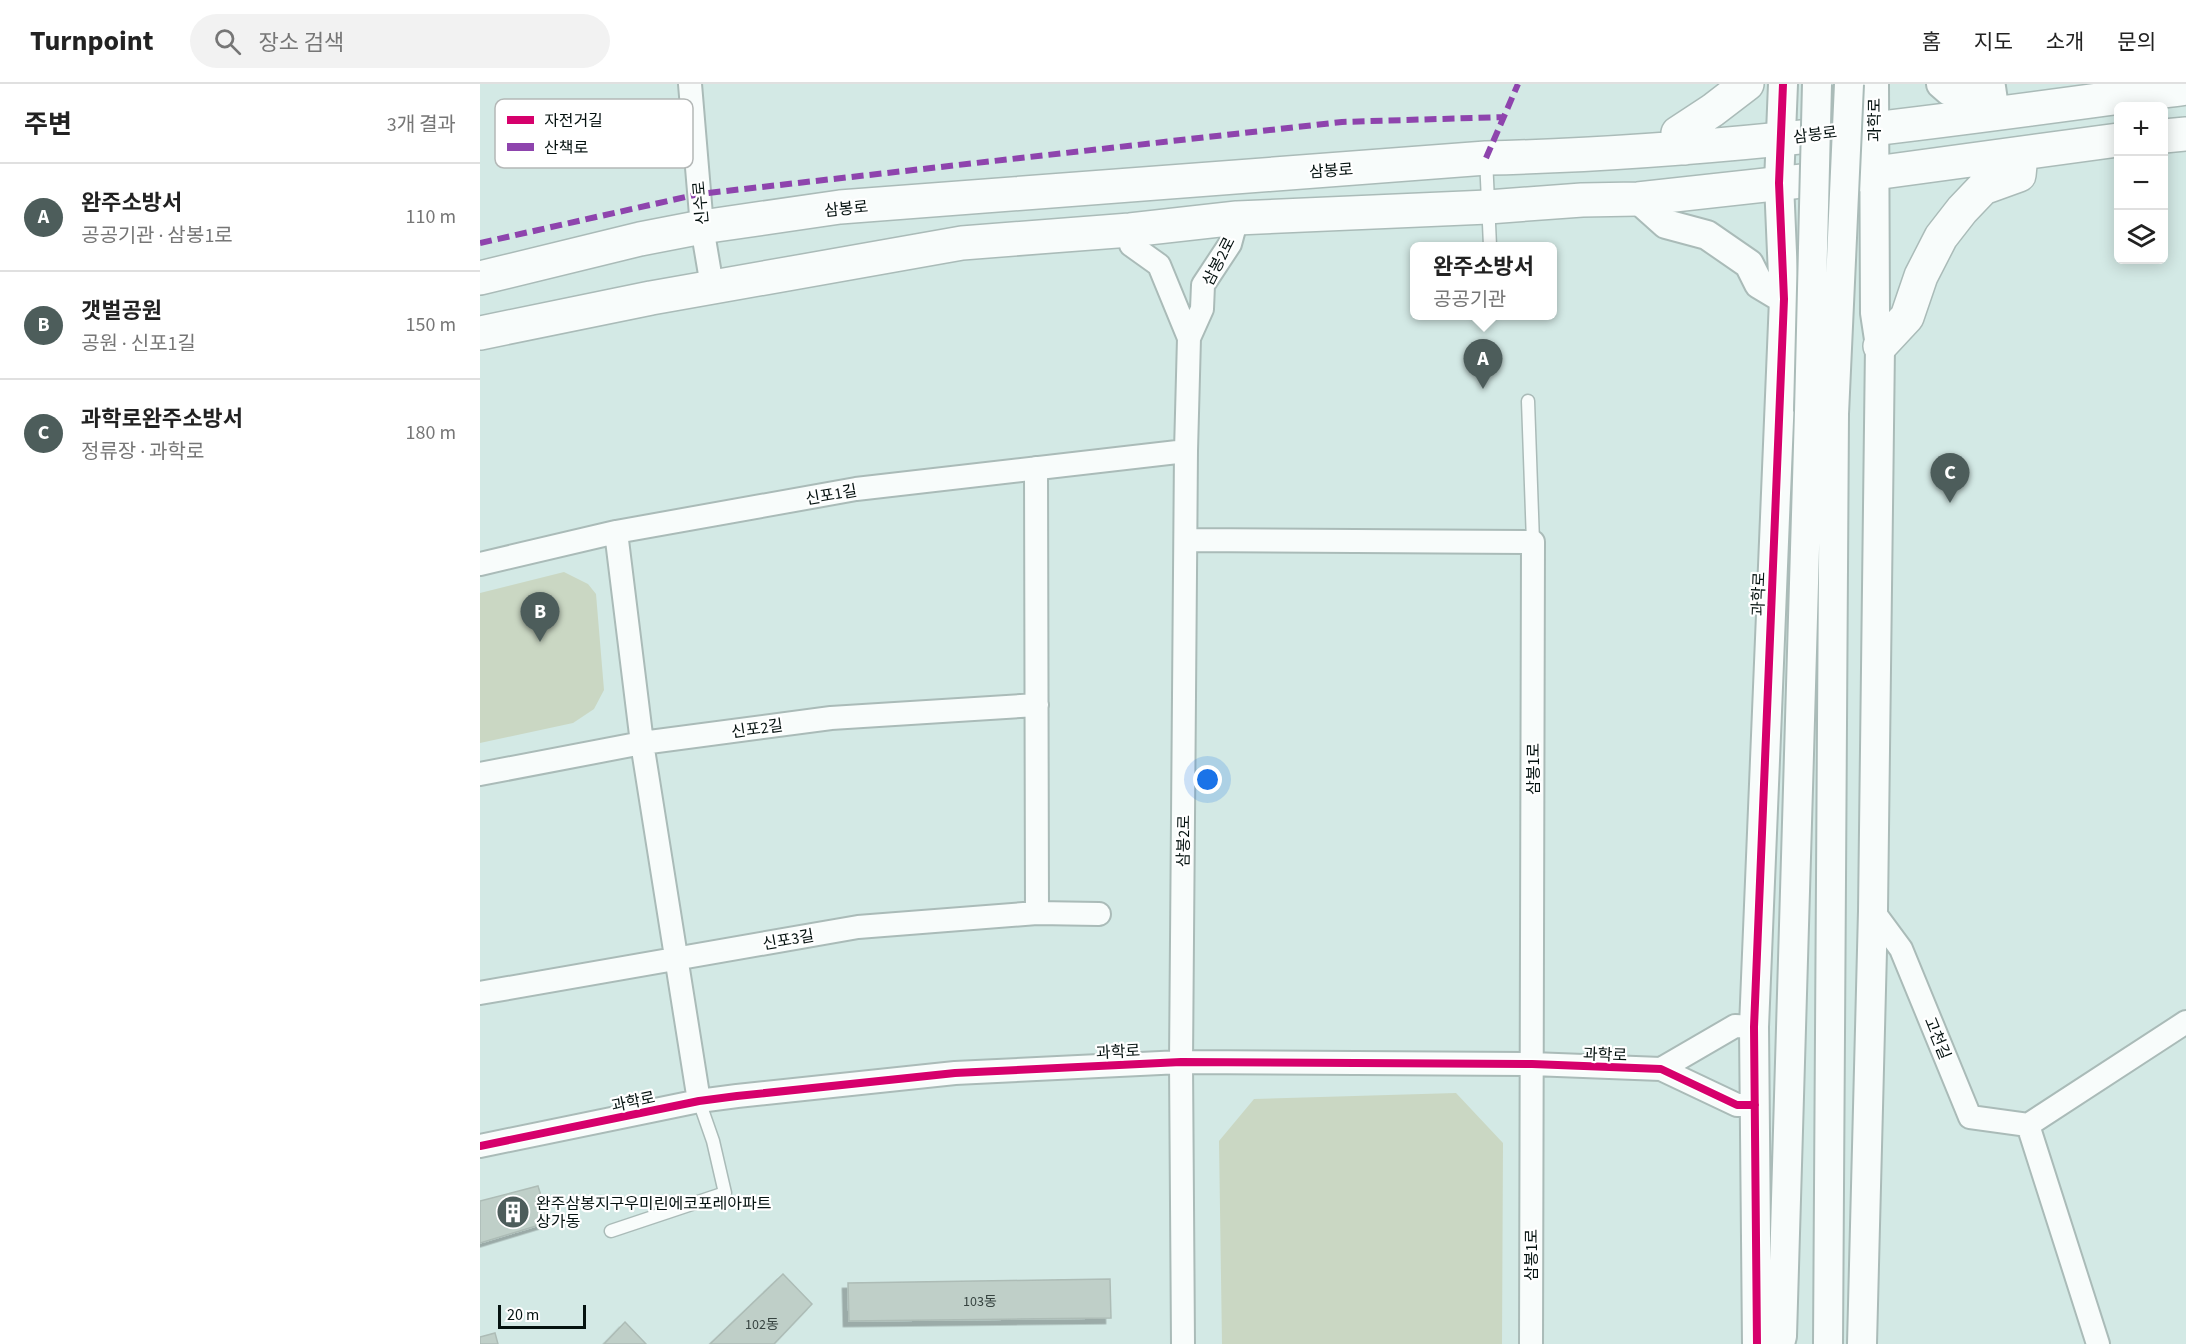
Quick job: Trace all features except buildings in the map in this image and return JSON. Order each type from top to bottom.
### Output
[{"type":"main road","points":[[1685,148],[1678,132],[1713,110],[1747,84]]},
{"type":"main road","name":"삼봉로","points":[[480,278],[640,239],[702,227],[840,207],[1486,158],[1549,157],[1685,148],[1995,114],[2186,88]]},
{"type":"main road","points":[[2168,136],[2186,134]]},
{"type":"main road","points":[[480,333],[712,286],[962,243],[1130,230],[1237,218],[1638,199],[1875,173],[2114,141]]},
{"type":"main road","points":[[1880,346],[1907,317],[1921,276],[1941,237],[1983,188],[2019,175],[2021,155]]},
{"type":"street","name":"신수로","points":[[690,84],[691,99]]},
{"type":"street","name":"과학로","points":[[1757,1344],[1754,1027],[1784,299],[1779,183],[1784,84]]},
{"type":"street","name":"과학로","points":[[1817,84],[1828,1344]]},
{"type":"street","name":"과학로","points":[[1780,1344],[1783,1324],[1821,413],[1849,84]]},
{"type":"street","name":"과학로","points":[[1862,1344],[1873,911],[1880,346],[1875,313],[1874,84]]},
{"type":"street","points":[[1941,84],[1949,91],[1991,87],[1995,114]]},
{"type":"street","name":"신수로","points":[[693,120],[702,227],[712,286]]},
{"type":"street","points":[[1638,199],[1666,224],[1707,235],[1749,264],[1759,284],[1784,299],[1805,255],[1837,249],[1862,272],[1875,313]]},
{"type":"street","name":"삼봉2로","points":[[1183,1344],[1180,1062],[1189,338],[1202,309],[1203,285],[1230,244],[1237,218]]},
{"type":"street","name":"삼봉2로","points":[[1130,230],[1131,245],[1159,265],[1189,338]]},
{"type":"street","name":"신포1길","points":[[480,564],[616,532],[856,489],[1186,451]]},
{"type":"street","points":[[1036,468],[1037,913]]},
{"type":"street","points":[[616,532],[642,743],[699,1101]]},
{"type":"street","points":[[1186,540],[1533,542]]},
{"type":"street","name":"삼봉1로","points":[[1531,1344],[1533,542]]},
{"type":"street","name":"신포2길","points":[[480,774],[642,743],[831,718],[1037,705]]},
{"type":"street","name":"고천길","points":[[1873,911],[1901,950],[1970,1117],[2028,1125]]},
{"type":"street","name":"신포3길","points":[[480,993],[858,927],[1037,913],[1099,914]]},
{"type":"street","points":[[2098,1344],[2028,1125],[2186,1022]]},
{"type":"street","points":[[1661,1070],[1735,1026],[1754,1027]]},
{"type":"street","name":"과학로","points":[[480,1146],[699,1101],[955,1073],[1180,1062],[1532,1064],[1661,1070],[1737,1105],[1755,1105]]},
{"type":"lane","points":[[1486,158],[1490,242]]},
{"type":"lane","points":[[1528,400],[1533,542]]},
{"type":"lane","points":[[611,1231],[725,1193],[713,1141],[699,1101]]},
{"type":"green space","points":[[564,572],[588,584],[596,594],[604,690],[594,709],[573,723],[480,743],[480,593]]},
{"type":"green space","points":[[1456,1093],[1503,1143],[1502,1344],[1222,1344],[1219,1141],[1254,1099]]},
{"type":"marked path","points":[[1486,158],[1518,84]]},
{"type":"marked path","points":[[480,243],[699,194],[1342,122],[1503,117]]},
{"type":"cycle path","points":[[1757,1344],[1754,1027],[1784,299],[1779,183],[1783,84]]},
{"type":"cycle path","points":[[480,1146],[699,1101],[737,1096],[955,1073],[1181,1062],[1532,1064],[1661,1069],[1737,1105],[1755,1105]]},
{"type":"place","name":"완주소방서","points":[[1483,389]]},
{"type":"place","name":"과학로완주소방서","points":[[1950,503]]},
{"type":"place","name":"갯벌공원","points":[[540,642]]},
{"type":"place","name":"완주삼봉지구우미린에코포레아파트 상가동","points":[[513,1212]]}]
